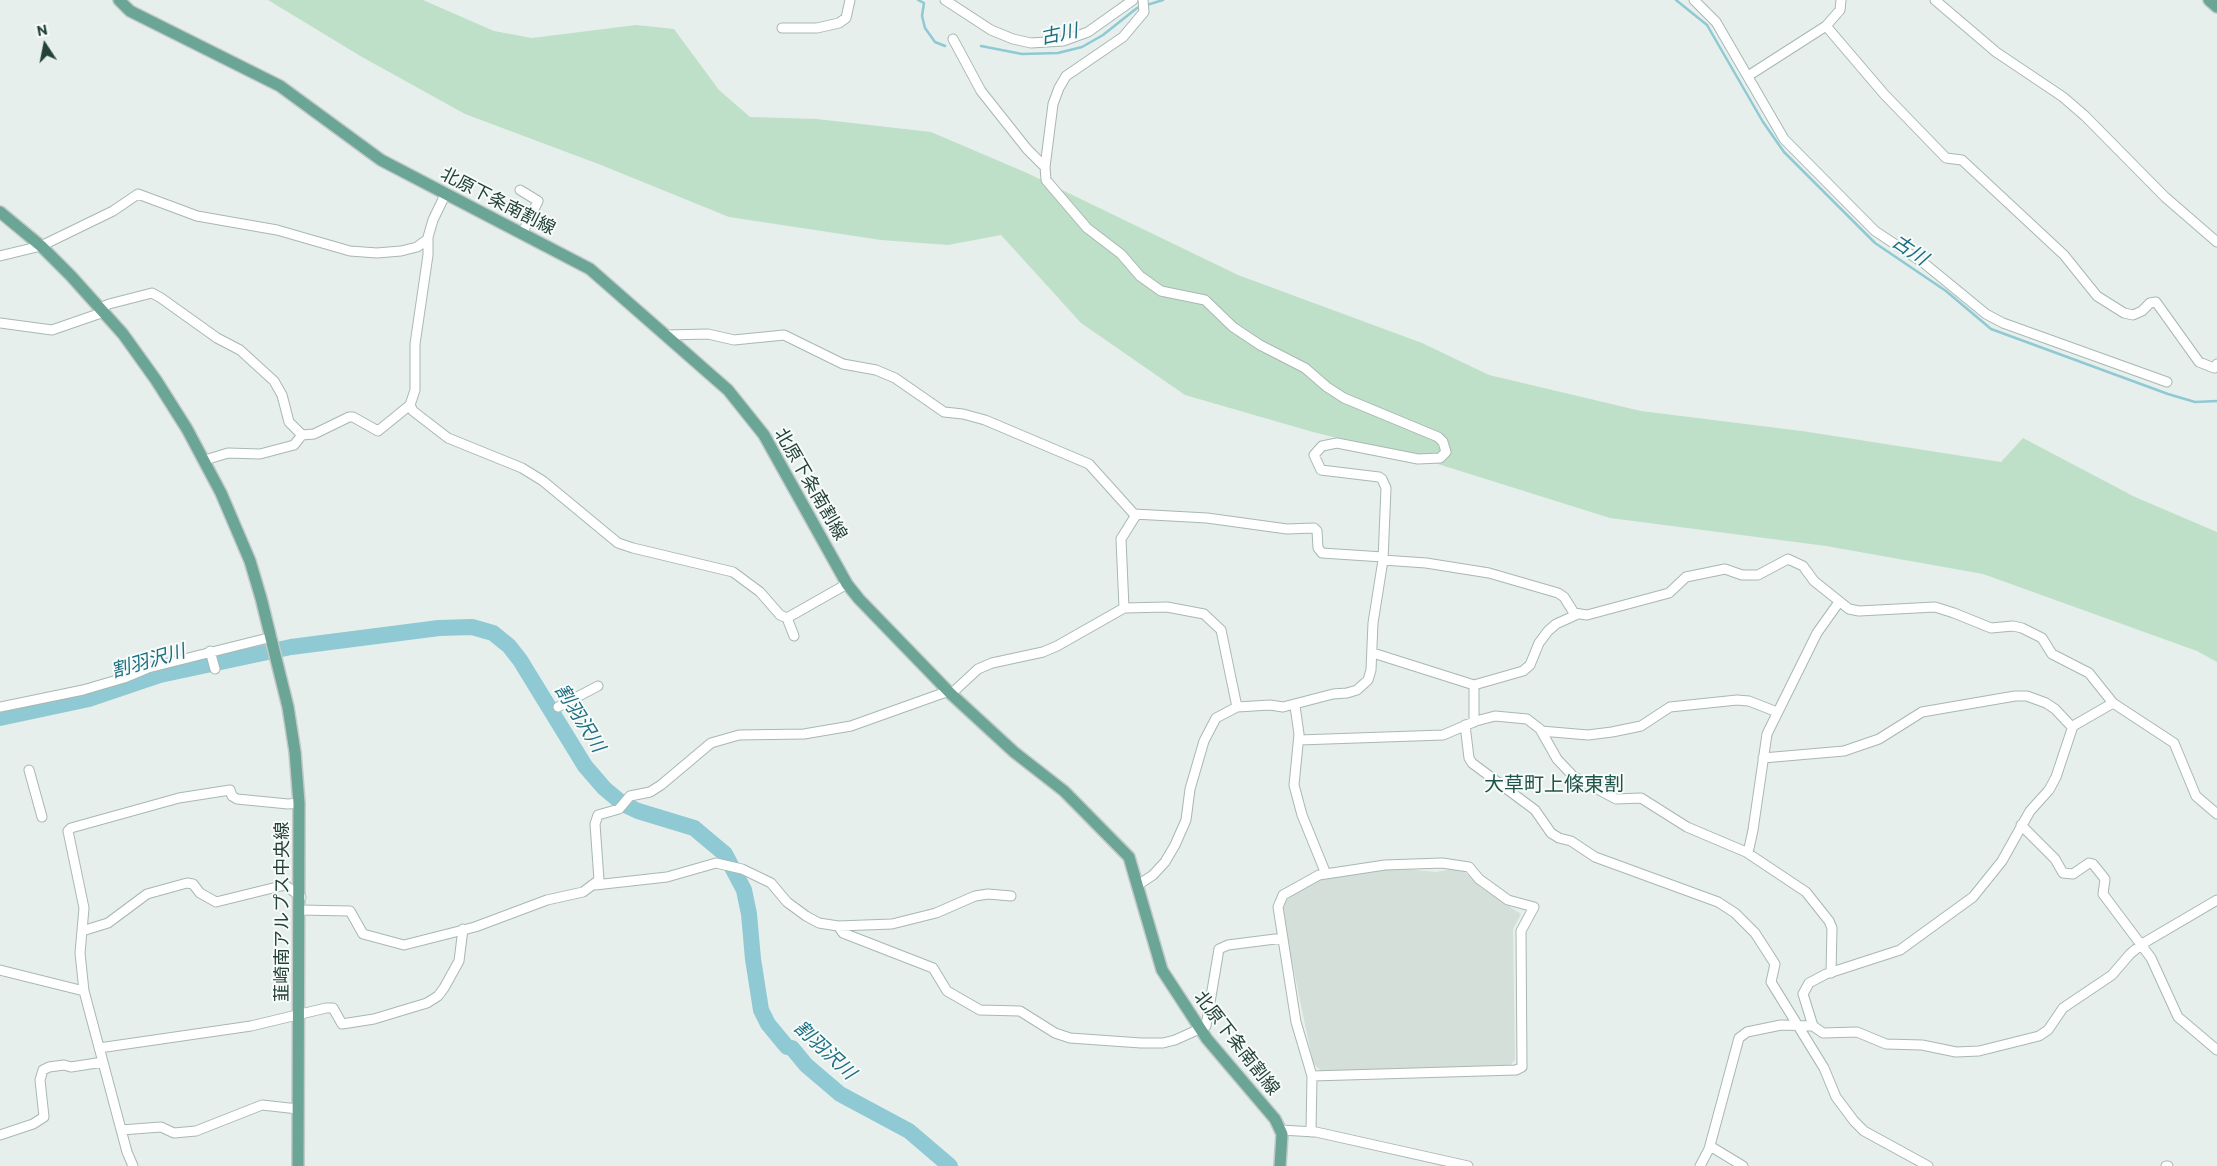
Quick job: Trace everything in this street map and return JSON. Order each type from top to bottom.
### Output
[{"type":"main road","name":"北原下条南割線","points":[[119,0],[130,11],[280,86],[381,160],[590,269],[728,390],[764,436],[847,584],[950,693],[1014,752],[1064,791],[1129,858],[1138,885],[1154,950],[1162,970],[1200,1029],[1229,1067],[1256,1095],[1275,1119],[1280,1130]]},
{"type":"main road","points":[[2209,0],[2217,7]]},
{"type":"main road","points":[[0,212],[41,246],[102,310],[156,380],[205,460],[243,544],[273,641]]},
{"type":"main road","name":"韮崎南アルプス中央線","points":[[273,641],[295,752],[299,803],[301,897],[298,1166]]},
{"type":"main road","points":[[1280,1130],[1280,1166]]},
{"type":"street","points":[[782,28],[817,28],[840,23],[846,18],[850,0]]},
{"type":"street","points":[[945,0],[991,30],[1013,39],[1038,43],[1063,41],[1088,32],[1133,0]]},
{"type":"street","points":[[1138,885],[1165,862],[1175,845],[1186,820],[1190,789],[1210,727],[1221,714],[1238,707],[1295,706],[1333,694],[1357,690],[1368,680],[1373,653],[1373,622],[1383,558],[1386,488],[1382,479],[1321,470],[1314,455],[1322,446],[1337,443],[1418,459],[1440,458],[1446,452],[1443,442],[1432,433],[1378,413],[1327,387],[1305,368],[1260,345],[1233,327],[1205,300],[1161,290],[1140,276],[1121,254],[1087,228],[1046,180],[1045,168],[1053,104],[1058,88],[1066,76],[1123,37],[1144,10],[1143,0]]},
{"type":"street","points":[[1694,0],[1716,22],[1784,139],[1868,224],[1888,241],[1937,273],[1986,314],[2003,323],[2167,382]]},
{"type":"street","points":[[1748,76],[1826,26],[1840,10],[1841,0]]},
{"type":"street","points":[[1935,0],[1996,52],[2035,77],[2078,110],[2165,197],[2217,242]]},
{"type":"street","points":[[1826,26],[1884,94],[1946,158],[1962,160],[2064,255],[2097,296],[2124,312],[2133,315],[2142,311],[2150,303],[2156,302],[2199,362],[2214,368],[2217,364]]},
{"type":"street","points":[[953,40],[965,66],[981,91],[1027,149],[1045,168]]},
{"type":"street","points":[[520,190],[538,201],[522,234]]},
{"type":"street","points":[[0,256],[41,246],[113,211],[138,194],[197,216],[277,230],[350,251],[377,253],[401,251],[417,247],[428,239]]},
{"type":"street","points":[[205,460],[228,453],[260,454],[294,445],[302,435],[314,434],[349,417],[353,417],[378,431],[410,405],[415,390],[415,344],[428,239],[432,220],[445,194]]},
{"type":"street","points":[[0,323],[52,330],[62,328],[102,310],[109,304],[152,293],[217,338],[240,350],[274,381],[282,395],[290,422],[302,435]]},
{"type":"street","points":[[666,335],[708,334],[734,340],[784,335],[843,364],[876,370],[896,378],[944,412],[963,414],[984,420],[1089,464],[1123,504],[1136,515],[1207,518],[1287,528],[1314,528],[1317,531],[1318,548],[1322,553],[1435,564],[1489,573],[1558,593],[1564,597],[1571,610],[1578,614]]},
{"type":"street","points":[[410,405],[413,411],[448,438],[522,468],[543,481],[618,543],[733,572],[760,592],[774,611],[787,618],[794,636]]},
{"type":"street","points":[[1124,608],[1121,539],[1136,515]]},
{"type":"street","points":[[1373,653],[1474,685],[1511,676],[1522,671],[1530,665],[1539,643],[1548,631],[1556,624],[1578,614],[1594,614],[1669,593],[1686,577],[1725,569],[1742,575],[1758,575],[1788,559],[1804,566],[1814,580],[1849,609],[1859,611],[1935,607],[1991,628],[2012,626],[2022,628],[2042,638],[2052,654],[2089,673],[2113,703],[2174,743],[2196,796],[2217,814]]},
{"type":"street","points":[[787,618],[847,584]]},
{"type":"street","points":[[1748,853],[1767,734],[1818,633],[1839,602]]},
{"type":"street","points":[[300,910],[350,912],[364,934],[404,945],[498,920],[547,900],[583,892],[595,885],[599,880],[595,824],[598,815],[619,808],[630,796],[650,792],[661,786],[711,743],[739,735],[804,734],[851,726],[950,693],[978,669],[992,663],[1043,652],[1124,608],[1167,607],[1204,614],[1214,621],[1221,630],[1238,707]]},
{"type":"street","points":[[0,706],[83,690],[124,678],[148,668],[273,641]]},
{"type":"street","points":[[211,654],[215,669]]},
{"type":"street","points":[[1474,685],[1469,724],[1469,758],[1472,763],[1535,810],[1551,833],[1559,838],[1571,841],[1595,857],[1696,893],[1718,902],[1735,912],[1755,933],[1774,964],[1771,982],[1824,1068],[1836,1097],[1854,1121],[1864,1131],[1928,1166]]},
{"type":"street","points":[[558,707],[598,686]]},
{"type":"street","points":[[1763,758],[1844,751],[1879,739],[1922,712],[2015,696],[2027,696],[2046,703],[2055,709],[2072,728]]},
{"type":"street","points":[[1541,731],[1588,735],[1612,732],[1641,726],[1670,707],[1737,700],[1749,701],[1777,712]]},
{"type":"street","points":[[1813,1026],[1803,994],[1809,983],[1831,973],[1900,950],[1973,897],[2002,861],[2021,824],[2049,790],[2056,777],[2072,728],[2078,722],[2113,703]]},
{"type":"street","points":[[1295,706],[1299,740],[1294,785],[1302,815],[1326,874]]},
{"type":"street","points":[[1299,740],[1443,735],[1495,716],[1527,718],[1541,731],[1557,759],[1573,776],[1582,782],[1616,799],[1641,798],[1687,827],[1748,853],[1806,892],[1825,912],[1832,928],[1831,973]]},
{"type":"street","points":[[29,770],[42,817]]},
{"type":"street","points":[[133,1166],[121,1130],[84,991],[80,953],[84,908],[67,836],[71,828],[179,798],[230,790],[232,796],[237,799],[288,804],[299,803]]},
{"type":"street","points":[[2021,824],[2055,859],[2064,873],[2072,874],[2089,863],[2093,864],[2105,879],[2103,894],[2142,944],[2178,1017],[2217,1050]]},
{"type":"street","points":[[595,885],[667,877],[716,863],[742,869],[771,883],[787,902],[806,916],[819,923],[838,926],[900,923],[936,913],[975,896],[988,894],[1011,896]]},
{"type":"street","points":[[1311,1132],[1312,1076],[1296,1022],[1278,907],[1283,895],[1305,881],[1326,874],[1406,863],[1458,864],[1469,867],[1479,879],[1508,900],[1534,907],[1521,931],[1522,1067],[1516,1070],[1312,1076]]},
{"type":"street","points":[[82,931],[108,923],[147,894],[187,883],[193,884],[200,893],[216,902],[285,885],[301,897]]},
{"type":"street","points":[[1700,1166],[1710,1146],[1739,1038],[1747,1032],[1796,1024],[1813,1026],[1823,1033],[1857,1032],[1886,1044],[1922,1045],[1956,1052],[1972,1053],[2039,1036],[2048,1030],[2063,1008],[2112,975],[2130,954],[2142,944],[2217,900]]},
{"type":"street","points":[[838,926],[843,933],[933,968],[948,991],[980,1010],[1020,1011],[1055,1033],[1070,1038],[1163,1043],[1206,1026],[1219,949],[1228,945],[1283,938]]},
{"type":"street","points":[[99,1048],[251,1026],[326,1008],[333,1008],[342,1024],[357,1023],[427,1003],[438,996],[455,970],[459,961],[463,929]]},
{"type":"street","points":[[0,970],[84,991]]},
{"type":"street","points":[[0,1135],[32,1124],[44,1117],[40,1080],[43,1070],[64,1065],[71,1067],[103,1062]]},
{"type":"street","points":[[121,1130],[161,1127],[174,1133],[196,1131],[262,1105],[298,1109]]},
{"type":"street","points":[[1280,1130],[1311,1132],[1468,1166]]},
{"type":"street","points":[[1710,1146],[1743,1166]]},
{"type":"shaded area","points":[[1394,868],[1436,872],[1452,869],[1463,870],[1480,887],[1521,914],[1513,929],[1515,1059],[1511,1065],[1321,1071],[1313,1063],[1281,908],[1290,896],[1325,877]]},
{"type":"green space","points":[[268,0],[423,0],[494,31],[532,38],[636,25],[674,29],[719,90],[750,117],[817,119],[931,132],[1027,173],[1238,275],[1422,343],[1489,375],[1641,411],[1802,431],[2001,462],[2023,438],[2135,497],[2217,532],[2217,662],[2197,651],[1983,574],[1826,546],[1610,518],[1422,459],[1313,432],[1185,395],[1081,323],[1001,235],[948,245],[881,240],[729,217],[601,165],[465,114],[362,57]]},
{"type":"waterway","name":"古川","points":[[918,0],[924,3],[922,16],[925,28],[935,42],[945,46]]},
{"type":"waterway","name":"古川","points":[[981,46],[1022,54],[1058,53],[1082,47],[1103,35],[1137,8],[1163,0]]},
{"type":"waterway","name":"古川","points":[[1676,0],[1707,25],[1763,122],[1784,152],[1875,243],[1946,291],[1991,329],[2168,394],[2195,402],[2217,401]]},
{"type":"waterway","name":"割羽沢川","points":[[0,718],[89,699],[160,675],[291,647],[439,628],[472,627],[493,633],[509,646],[520,660],[585,766],[604,788],[623,804],[638,811],[694,828],[725,854],[744,890],[749,914],[753,959],[761,1010],[768,1024],[787,1047],[792,1048],[806,1065],[840,1094],[909,1131],[950,1166]]},
{"type":"district","name":"大草町上條東割","points":[[1554,784]]}]
